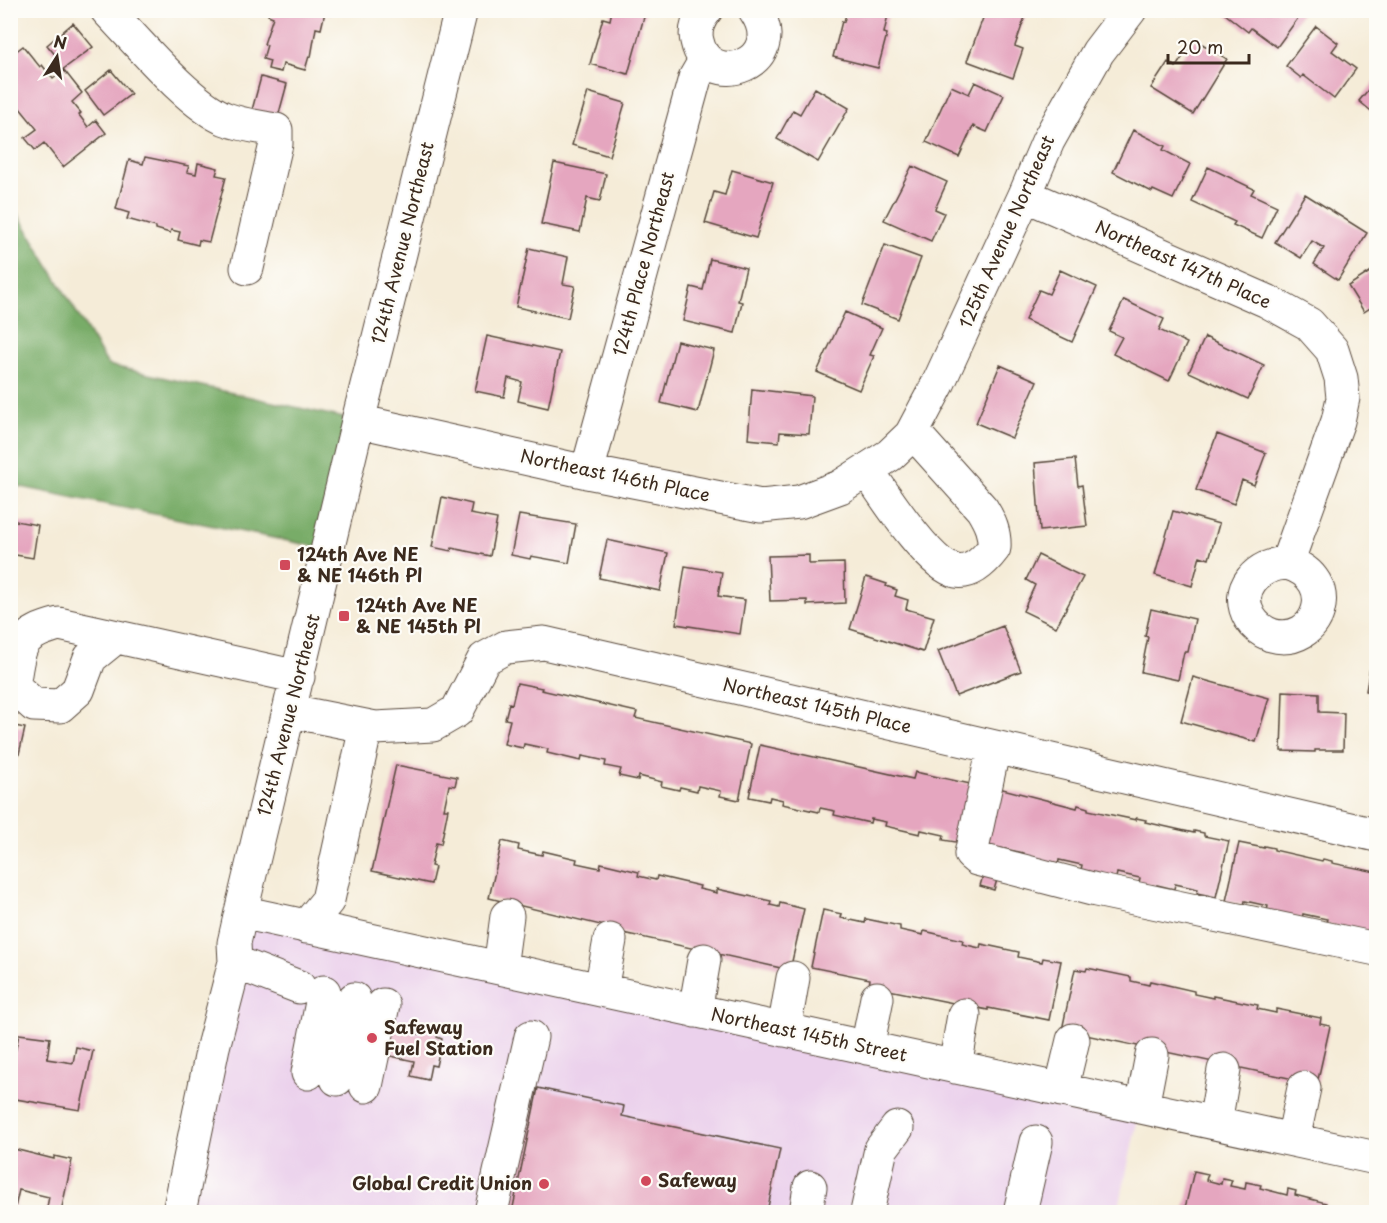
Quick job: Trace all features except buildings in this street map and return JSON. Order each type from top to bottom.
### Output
[{"type":"street","points":[[107,10],[186,91],[211,111],[226,119],[276,130],[276,144],[247,268]]},
{"type":"street","name":"124th Avenue Northeast","points":[[179,1212],[213,1047],[234,962],[234,943],[241,912],[358,422],[461,10]]},
{"type":"street","points":[[706,10],[697,26],[696,37],[699,49],[705,59],[716,66],[727,69],[739,68],[750,63],[758,54],[765,32],[755,10]]},
{"type":"street","name":"125th Avenue Northeast","points":[[890,452],[938,384],[1048,141],[1098,52],[1130,10]]},
{"type":"street","name":"124th Place Northeast","points":[[587,472],[695,78],[705,59]]},
{"type":"street","name":"Northeast 147th Place","points":[[1025,195],[1268,301],[1308,324],[1332,350],[1341,378],[1343,398],[1338,421],[1287,563]]},
{"type":"street","name":"Northeast 146th Place","points":[[358,422],[587,472],[761,506],[799,502],[840,487],[890,452]]},
{"type":"street","points":[[116,637],[298,677]]},
{"type":"street","name":"Northeast 145th Place","points":[[290,711],[375,728],[433,725],[457,711],[484,659],[506,647],[544,644],[1377,835]]},
{"type":"street","points":[[306,927],[328,900],[366,727]]},
{"type":"street","points":[[994,747],[971,854],[976,860],[1096,890],[1377,949]]},
{"type":"street","name":"Northeast 145th Street","points":[[241,912],[1377,1158]]},
{"type":"street","points":[[500,968],[507,916]]},
{"type":"street","points":[[601,990],[610,940]]},
{"type":"street","points":[[695,1011],[704,960]]},
{"type":"street","points":[[234,962],[350,998]]},
{"type":"street","points":[[784,1030],[793,978]]},
{"type":"street","points":[[350,998],[342,1080],[350,998]]},
{"type":"street","points":[[867,1048],[877,998]]},
{"type":"street","points":[[955,1067],[964,1015]]},
{"type":"street","points":[[491,1212],[531,1037]]},
{"type":"street","points":[[1061,1090],[1073,1040]]},
{"type":"street","points":[[1142,1107],[1152,1055]]},
{"type":"street","points":[[1215,1124],[1224,1070]]},
{"type":"street","points":[[1293,1140],[1304,1088]]},
{"type":"street","points":[[867,1212],[881,1149],[897,1128]]},
{"type":"street","points":[[1020,1212],[1036,1142]]},
{"type":"shaded area","points":[[241,912],[1140,1108],[1118,1212],[184,1212]]},
{"type":"green space","points":[[10,201],[108,365],[358,421],[328,549],[11,485]]},
{"type":"place","name":"124th Ave NE & NE 146th Pl","points":[[285,565]]},
{"type":"place","name":"124th Ave NE & NE 145th Pl","points":[[344,616]]},
{"type":"place","name":"Safeway Fuel Station","points":[[372,1038]]},
{"type":"place","name":"Safeway","points":[[646,1181]]},
{"type":"place","name":"Global Credit Union","points":[[544,1184]]}]
